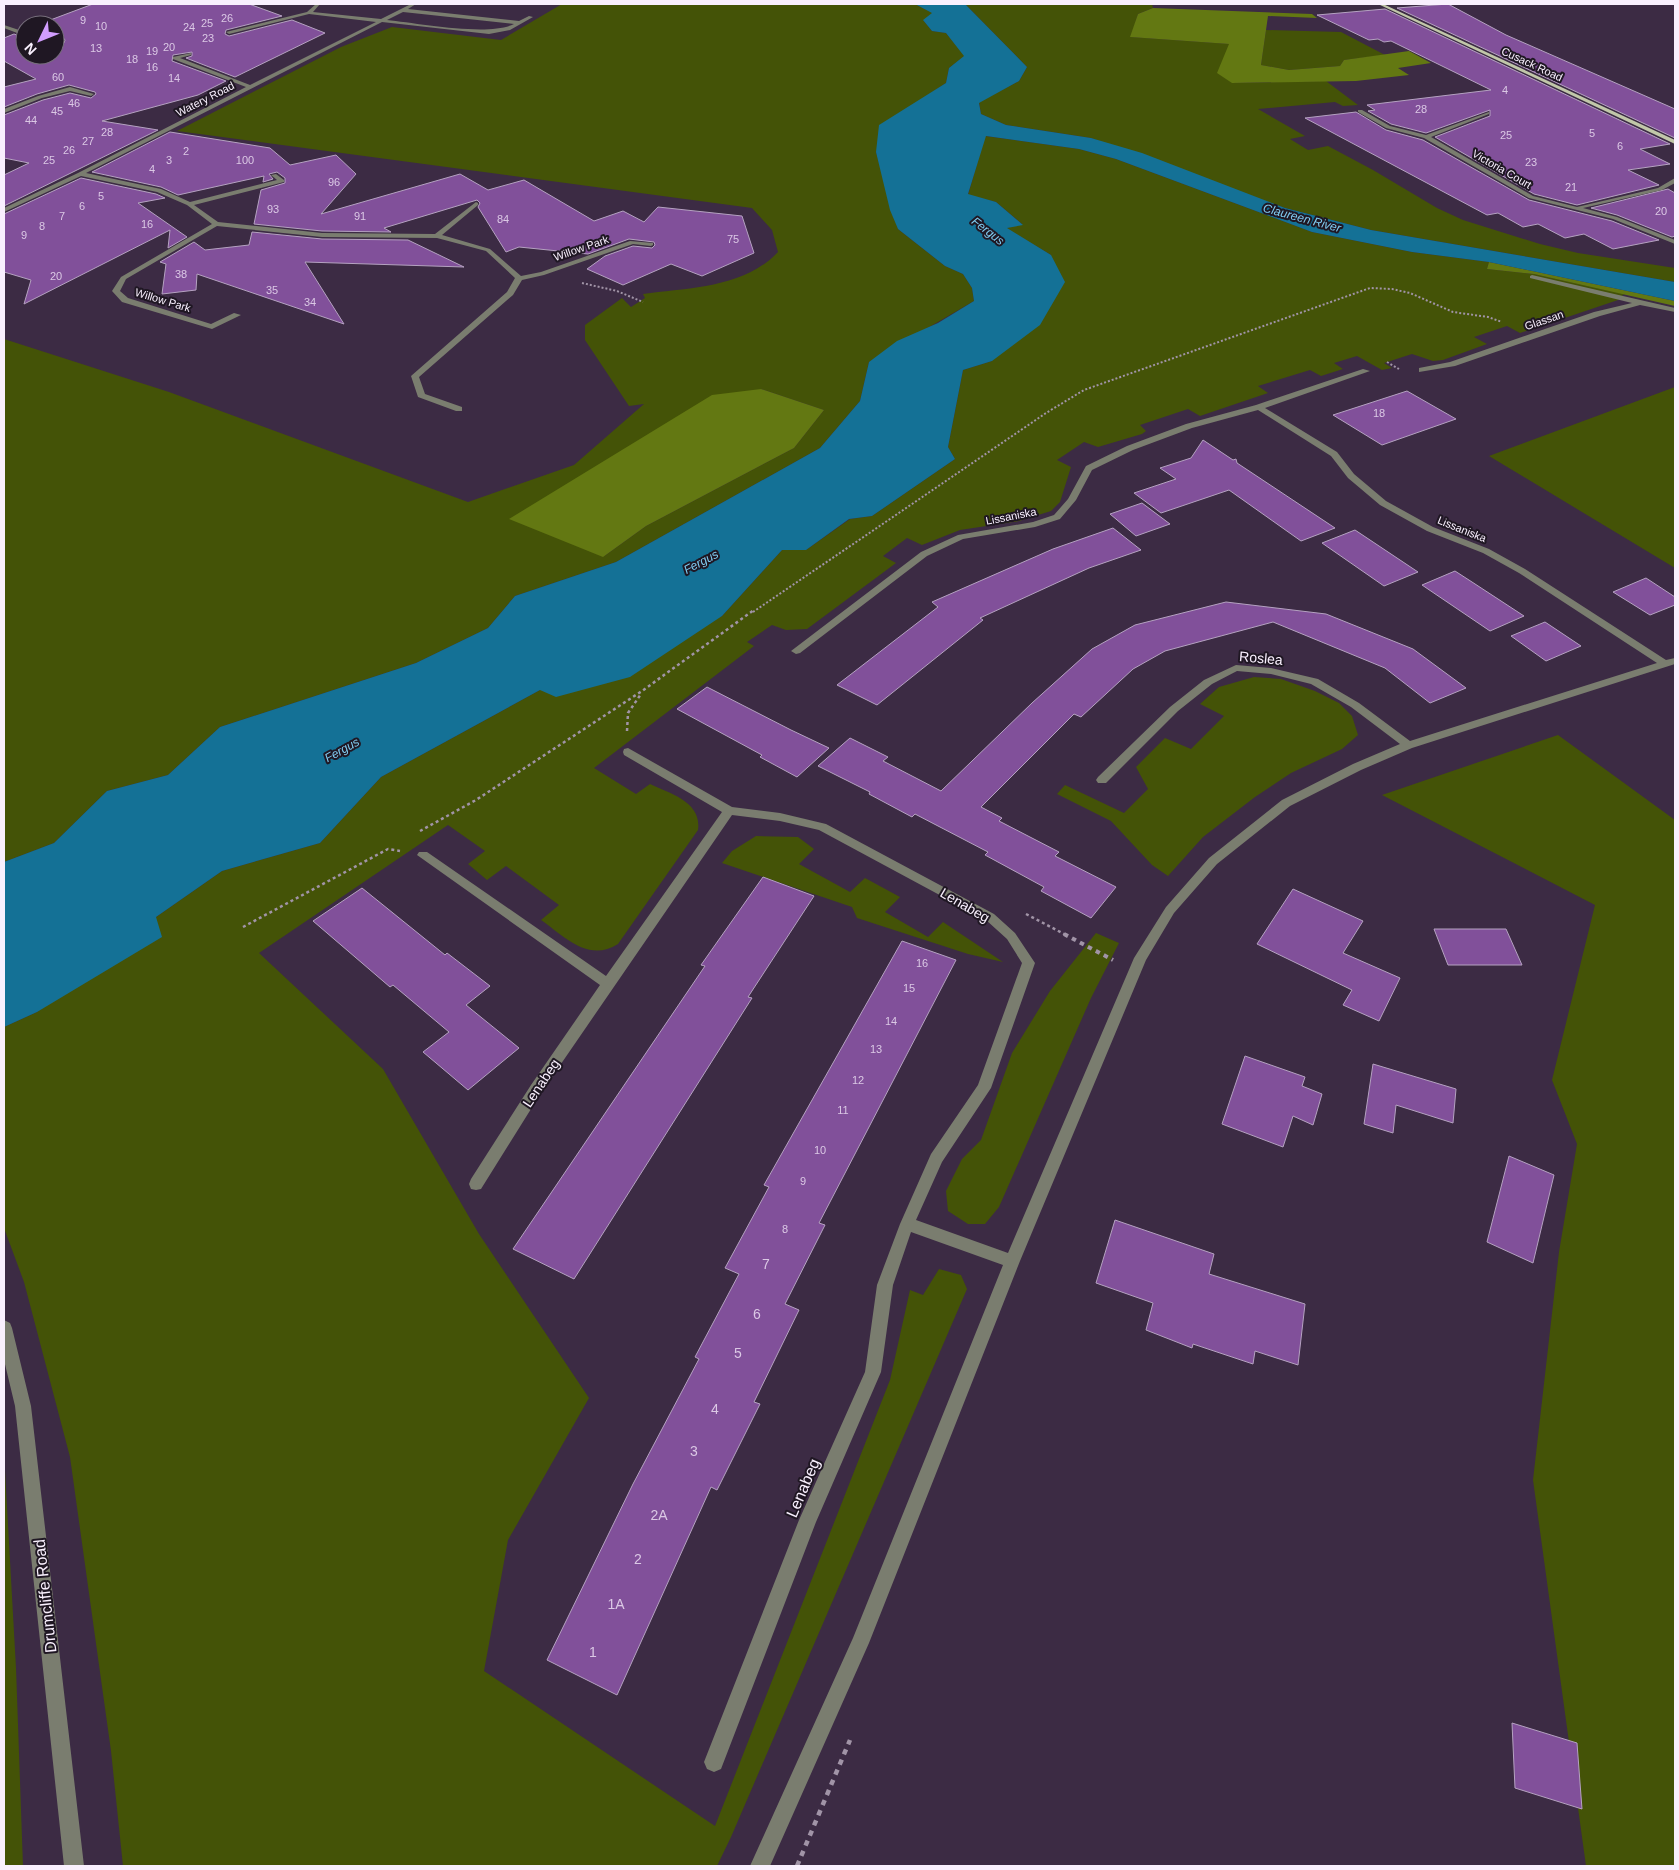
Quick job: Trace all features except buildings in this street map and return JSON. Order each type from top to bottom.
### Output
[{"type":"main road","name":"Cusack Road","points":[[1380,4],[1675,142]]},
{"type":"street","points":[[309,13],[318,4]]},
{"type":"street","name":"Watery Road","points":[[4,210],[80,174],[414,4]]},
{"type":"street","points":[[402,10],[518,24]]},
{"type":"street","points":[[228,32],[309,13],[383,19],[489,32],[508,29],[531,17]]},
{"type":"street","points":[[189,54],[175,58],[250,86]]},
{"type":"street","points":[[4,110],[70,89],[91,94]]},
{"type":"street","name":"Victoria Court","points":[[1360,110],[1388,127],[1426,137],[1531,197],[1615,218],[1675,242]]},
{"type":"street","points":[[1426,137],[1487,113]]},
{"type":"street","points":[[1476,118],[1489,122]]},
{"type":"street","points":[[80,174],[160,190],[189,204],[216,224],[322,235],[437,236],[488,250],[518,278],[510,293],[416,376],[421,395],[459,409]]},
{"type":"street","points":[[189,204],[282,181],[274,175]]},
{"type":"street","name":"Victoria Court","points":[[1573,208],[1601,204],[1660,189],[1675,180]]},
{"type":"street","points":[[437,236],[476,204]]},
{"type":"street","name":"Willow Park","points":[[216,224],[122,278],[116,291],[125,300],[212,327],[237,314]]},
{"type":"street","name":"Willow Park","points":[[518,278],[542,274],[632,242],[651,244]]},
{"type":"street","points":[[1532,277],[1623,297],[1640,303]]},
{"type":"street","name":"Glassan","points":[[1422,370],[1452,364],[1597,314],[1640,303],[1675,310]]},
{"type":"street","name":"Lissaniska","points":[[796,650],[924,554],[961,537],[1036,524],[1057,517],[1072,500],[1089,468],[1130,448],[1189,426],[1259,407],[1366,371]]},
{"type":"street","name":"Lissaniska","points":[[1259,407],[1334,454],[1351,476],[1383,503],[1430,529],[1486,551],[1522,570],[1670,662]]},
{"type":"street","points":[[760,1866],[860,1643],[1012,1261],[1140,958],[1170,910],[1213,861],[1286,803],[1357,767],[1408,745],[1670,662]]},
{"type":"street","name":"Roslea","points":[[1102,780],[1174,709],[1208,682],[1236,668],[1271,671],[1314,681],[1355,705],[1408,745]]},
{"type":"street","name":"Lenabeg","points":[[628,752],[729,811],[780,817],[822,827],[990,917],[1011,936],[1029,963],[984,1088],[936,1158],[907,1224],[885,1285],[873,1372],[808,1520],[714,1762]]},
{"type":"street","name":"Lenabeg","points":[[476,1184],[536,1089],[729,811]]},
{"type":"street","points":[[422,855],[608,984]]},
{"type":"street","points":[[907,1224],[1012,1261]]},
{"type":"street","name":"Drumcliffe Road","points":[[4,1328],[23,1406],[74,1866]]},
{"type":"path","points":[[542,274],[617,292],[643,302]]},
{"type":"path","points":[[422,855],[407,839],[476,800],[642,691],[749,614],[1046,413],[1084,390],[1370,288],[1392,289],[1410,293],[1453,312],[1488,317],[1535,335]]},
{"type":"path","points":[[628,752],[628,713],[642,691]]},
{"type":"path","points":[[243,927],[388,849],[422,855]]},
{"type":"path","points":[[797,1866],[834,1784],[851,1738]]},
{"type":"green space","points":[[562,4],[915,4],[933,13],[924,21],[932,31],[946,33],[965,56],[949,68],[946,83],[922,99],[876,152],[898,229],[945,266],[963,274],[972,288],[974,301],[869,362],[860,401],[820,448],[616,562],[515,596],[488,628],[416,663],[220,727],[168,775],[107,791],[54,843],[4,862],[4,339],[169,392],[468,502],[574,465],[644,404],[629,406],[585,340],[585,325],[622,298],[631,307],[645,298],[643,294],[697,288],[732,280],[764,264],[778,252],[772,230],[752,208],[177,131],[341,47],[392,27],[501,40]],"holes":[[[761,389],[824,410],[794,448],[646,526],[603,557]]]},
{"type":"green space","points":[[965,4],[1152,4],[1153,8],[1138,14],[1131,37],[1230,44],[1232,83],[1326,81],[1358,105],[1343,106],[1335,102],[1258,109],[1305,136],[1290,139],[1308,150],[1328,146],[1437,208],[1463,220],[1540,244],[1578,253],[1675,268],[1675,282],[1371,230],[1285,208],[1091,138],[1006,125],[981,114],[979,102],[1019,81],[1027,67]]},
{"type":"green space","points":[[1153,8],[1312,14],[1317,18],[1268,16],[1261,65],[1289,70],[1340,66],[1344,60],[1409,51],[1431,63],[1398,68],[1409,75],[1356,81],[1232,83],[1217,73],[1229,44],[1130,37],[1138,14]]},
{"type":"green space","points":[[1266,30],[1341,32],[1385,55],[1344,60],[1340,66],[1289,70],[1261,65]]},
{"type":"green space","points":[[985,136],[1079,149],[1116,159],[1312,232],[1412,252],[1489,262],[1487,269],[1534,274],[1624,294],[1618,300],[1520,333],[1507,326],[1474,337],[1487,344],[1443,360],[1433,361],[1412,354],[1384,363],[1392,368],[1382,370],[1357,356],[1334,363],[1343,369],[1321,376],[1310,370],[1258,386],[1268,393],[1200,416],[1188,409],[1140,425],[1146,431],[1142,434],[1098,447],[1084,442],[1057,460],[1071,467],[1060,502],[1051,511],[1019,521],[960,530],[922,545],[907,538],[883,556],[896,563],[807,629],[786,630],[772,625],[747,642],[754,646],[594,768],[636,794],[650,784],[683,800],[695,812],[698,820],[698,830],[618,944],[597,951],[587,949],[568,940],[541,920],[559,905],[506,866],[487,880],[468,864],[485,851],[448,825],[259,953],[383,1069],[479,1234],[589,1398],[508,1540],[484,1671],[715,1826],[890,1380],[910,1290],[923,1295],[939,1269],[961,1275],[967,1289],[717,1866],[123,1866],[111,1751],[70,1457],[24,1282],[4,1228],[4,1027],[37,1012],[156,917],[222,871],[320,843],[381,777],[540,690],[722,616],[782,550],[806,550],[850,519],[872,516],[955,459],[948,447],[963,370],[992,361],[1051,255],[1006,228],[1022,224],[996,202],[968,195]]},
{"type":"green space","points":[[1489,262],[1675,301],[1675,306],[1534,274],[1487,269]]},
{"type":"green space","points":[[1675,387],[1675,568],[1489,456]]},
{"type":"green space","points":[[761,389],[824,410],[794,448],[646,526],[603,557],[509,519],[712,395]]},
{"type":"green space","points":[[1254,677],[1281,679],[1315,691],[1339,703],[1352,716],[1358,735],[1342,749],[1291,773],[1255,797],[1203,837],[1168,876],[1152,865],[1111,821],[1057,794],[1065,785],[1124,813],[1148,789],[1136,767],[1165,738],[1191,749],[1224,716],[1200,704],[1219,687]]},
{"type":"green space","points":[[1558,735],[1675,820],[1675,1866],[1586,1866],[1533,1480],[1559,1252],[1577,1144],[1552,1080],[1595,905],[1382,795]]},
{"type":"green space","points":[[756,836],[798,837],[814,849],[799,864],[850,892],[865,878],[900,897],[885,912],[928,937],[943,922],[1003,962],[968,954],[857,918],[852,907],[722,863],[732,851]]},
{"type":"green space","points":[[1096,933],[1119,943],[1091,998],[999,1207],[985,1224],[968,1224],[948,1211],[946,1191],[962,1159],[981,1140],[1012,1053],[1050,991]]},
{"type":"green space","points":[[4,1453],[16,1668],[23,1866],[4,1866]]},
{"type":"water","points":[[915,4],[965,4],[1027,67],[1019,81],[979,103],[981,114],[1006,125],[1091,138],[1142,153],[1285,208],[1371,230],[1675,282],[1675,301],[1489,262],[1412,252],[1312,232],[1116,159],[1079,149],[986,136],[968,194],[996,202],[1023,225],[1007,228],[1051,255],[1065,282],[1040,325],[992,361],[963,370],[948,447],[955,459],[872,516],[849,519],[806,550],[782,550],[722,616],[630,677],[556,697],[540,690],[381,777],[320,843],[222,871],[156,917],[162,937],[37,1012],[4,1027],[4,862],[54,843],[107,791],[168,775],[220,727],[416,663],[488,628],[515,596],[616,562],[820,448],[860,401],[869,362],[897,341],[938,323],[974,301],[972,288],[963,274],[945,266],[898,229],[890,210],[876,152],[879,125],[946,83],[949,68],[964,56],[946,33],[932,31],[923,20],[932,13]]},
{"type":"water label","name":"Claureen River","points":[[1302,218]]},
{"type":"water label","name":"Fergus","points":[[988,231]]},
{"type":"water label","name":"Fergus","points":[[701,562]]},
{"type":"water label","name":"Fergus","points":[[342,750]]}]
